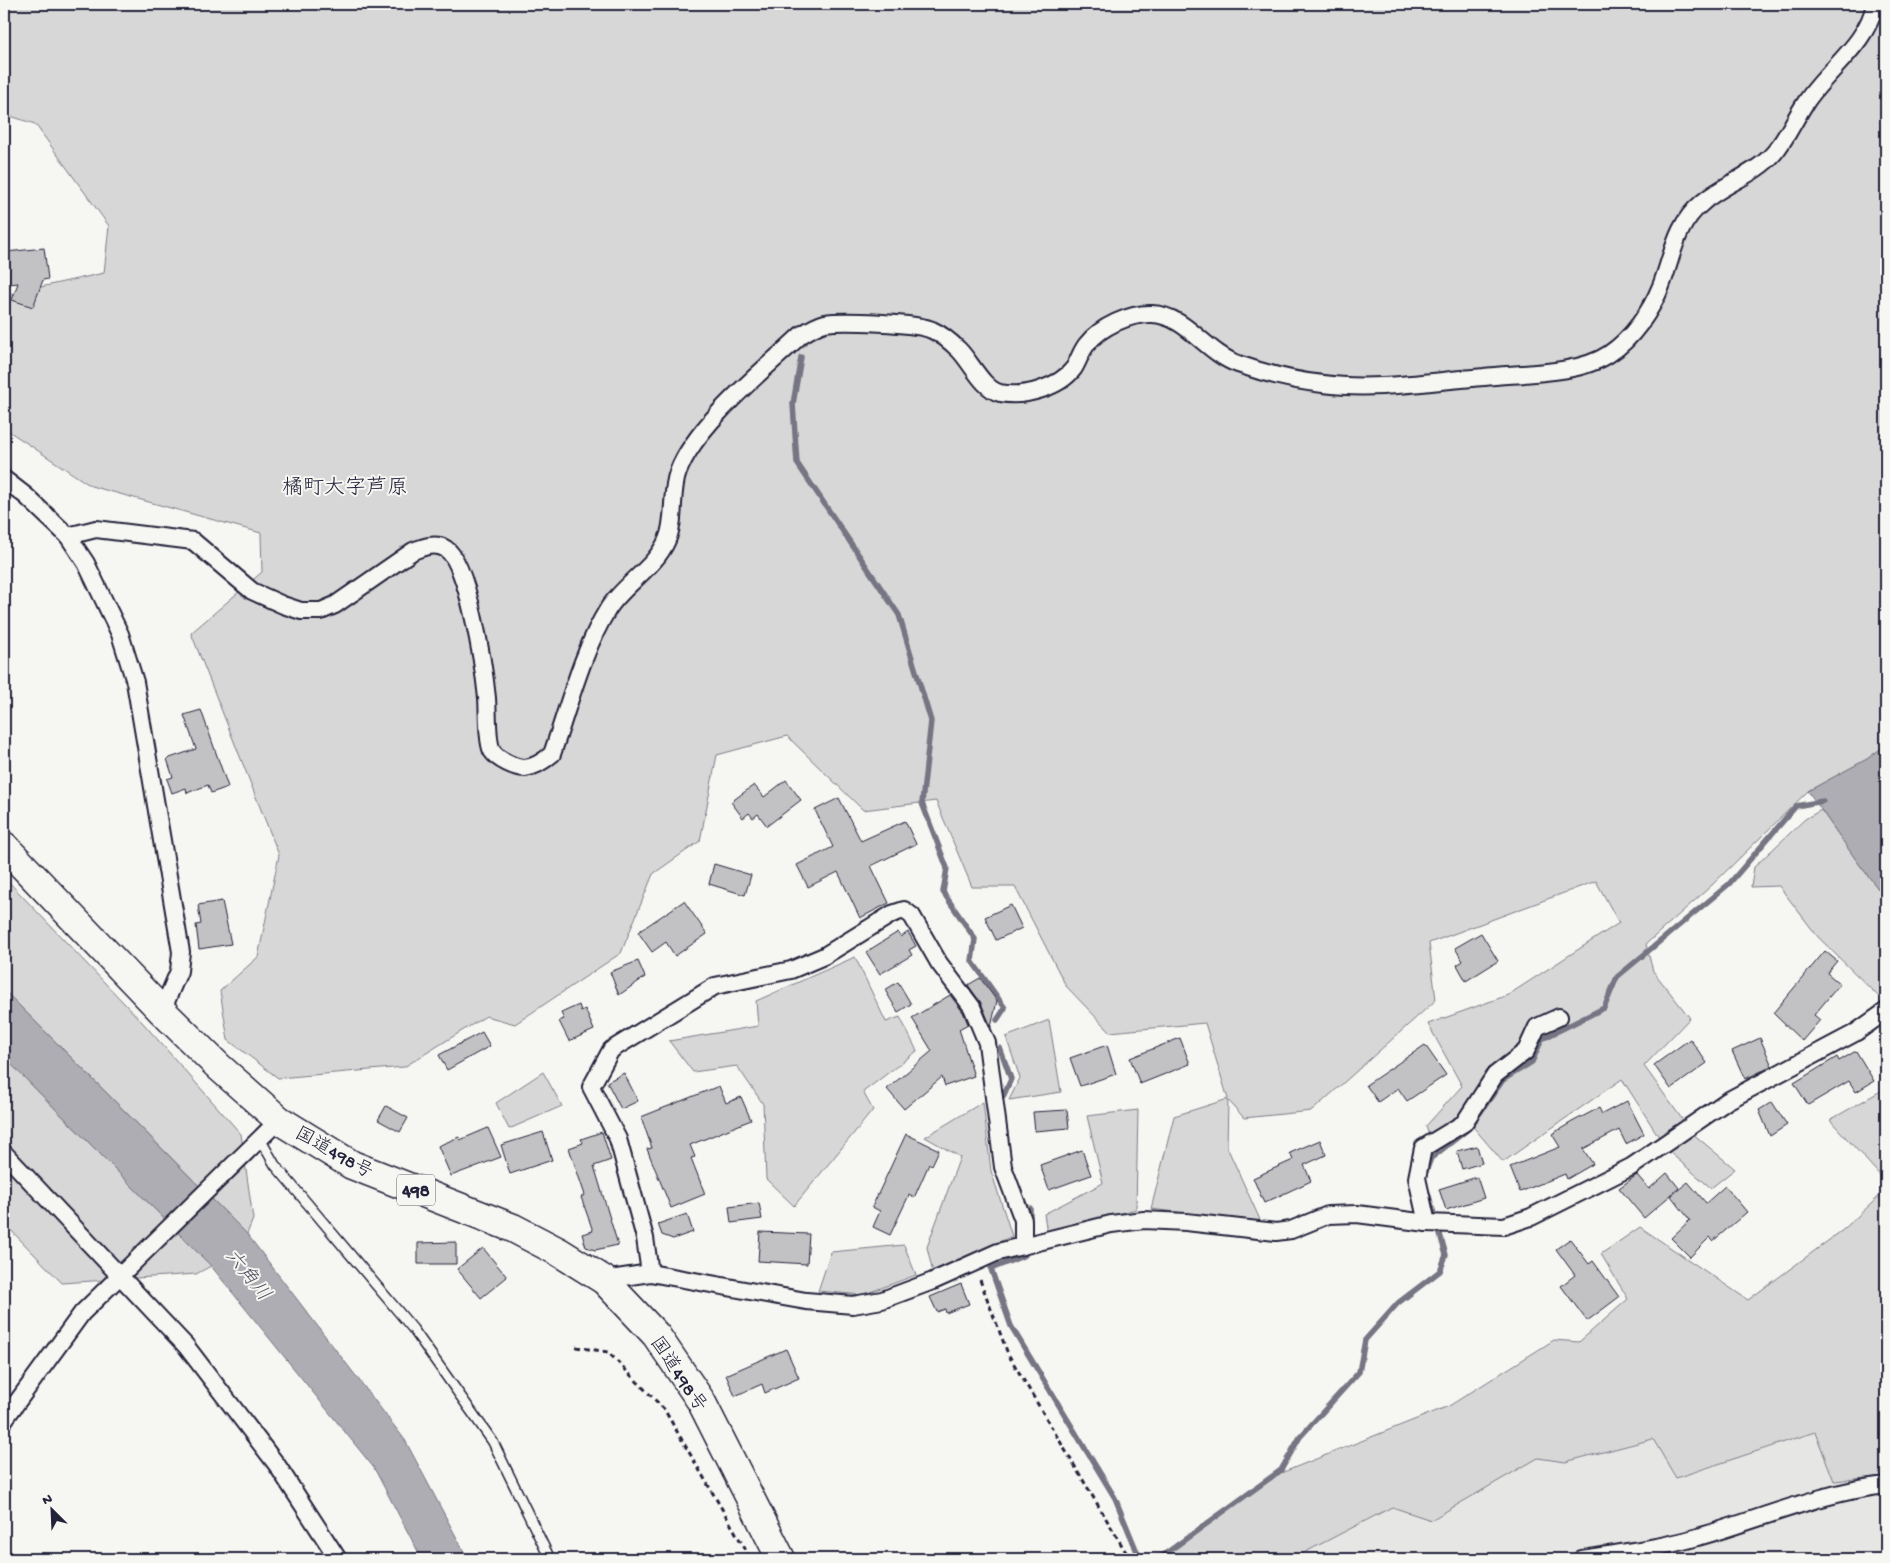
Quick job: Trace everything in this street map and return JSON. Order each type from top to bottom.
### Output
[{"type":"highway","name":"国道498号","points":[[4,846],[162,1011],[219,1067],[279,1120],[352,1165],[513,1228],[559,1252],[604,1280],[656,1335],[701,1401],[781,1559]]},
{"type":"street","points":[[68,536],[96,529],[193,541],[252,590],[301,611],[321,611],[335,605],[414,551],[428,546],[445,547],[454,555],[466,582],[486,687],[492,750],[503,761],[525,768],[542,762],[552,754],[596,628],[610,606],[660,553],[668,538],[677,474],[690,446],[710,422],[801,335],[811,329],[827,323],[914,324],[932,329],[960,351],[990,388],[1000,393],[1030,392],[1060,381],[1073,370],[1087,344],[1099,333],[1126,318],[1150,314],[1173,317],[1210,349],[1233,362],[1323,384],[1370,386],[1457,379],[1562,370],[1592,362],[1610,354],[1643,320],[1661,286],[1675,238],[1689,216],[1703,201],[1757,167],[1774,153],[1807,99],[1860,36],[1875,4]]},
{"type":"street","points":[[4,479],[26,496],[68,536],[86,563],[120,634],[135,682],[181,952],[179,971],[162,1011]]},
{"type":"street","points":[[650,1273],[645,1238],[618,1139],[591,1087],[611,1050],[715,986],[790,970],[824,956],[892,914],[904,910],[912,916],[939,963],[972,1007],[987,1043],[1003,1167],[1023,1220],[1023,1246]]},
{"type":"street","points":[[604,1280],[650,1273],[806,1300],[853,1305],[882,1300],[998,1252],[1111,1224],[1144,1220],[1186,1222],[1276,1232],[1291,1230],[1328,1215],[1357,1214],[1448,1225],[1504,1226],[1531,1217],[1631,1167],[1727,1101],[1854,1033],[1886,1011]]},
{"type":"street","points":[[1427,1223],[1417,1178],[1423,1148],[1464,1123],[1495,1075],[1526,1051],[1537,1027],[1559,1016]]},
{"type":"street","points":[[4,1420],[82,1313],[279,1120]]},
{"type":"street","points":[[4,1153],[122,1274],[186,1346],[243,1418],[303,1503],[338,1559]]},
{"type":"street","points":[[1582,1559],[1655,1549],[1862,1487],[1886,1485]]},
{"type":"lane","points":[[256,1144],[413,1329],[493,1442],[550,1559]]},
{"type":"path","points":[[974,1263],[1008,1354],[1130,1559]]},
{"type":"path","points":[[576,1347],[608,1352],[664,1409],[751,1559]]},
{"type":"shaded area","points":[[4,4],[1886,4],[1886,745],[1867,759],[1808,791],[1711,886],[1646,944],[1653,971],[1690,1018],[1644,1066],[1692,1133],[1735,1169],[1711,1188],[1668,1151],[1622,1079],[1503,1162],[1463,1115],[1429,1136],[1426,1126],[1462,1086],[1428,1024],[1508,995],[1619,923],[1596,881],[1429,943],[1436,1000],[1312,1111],[1244,1118],[1228,1100],[1227,1147],[1261,1222],[1151,1209],[1174,1116],[1228,1099],[1205,1023],[1110,1032],[1066,986],[1015,887],[972,887],[936,801],[863,810],[787,736],[717,755],[700,841],[653,874],[621,953],[515,1024],[486,1016],[404,1067],[278,1078],[228,1040],[220,991],[258,957],[279,855],[191,633],[262,572],[261,533],[91,486],[4,428],[4,295],[104,273],[109,226],[35,124],[4,114]]},
{"type":"shaded area","points":[[1821,810],[1886,899],[1886,995],[1879,997],[1818,937],[1779,886],[1751,887],[1754,867],[1805,819]]},
{"type":"shaded area","points":[[4,877],[143,1023],[241,1134],[253,1219],[247,1234],[4,990]]},
{"type":"shaded area","points":[[855,957],[886,1022],[900,1017],[917,1051],[863,1092],[873,1110],[794,1206],[766,1179],[763,1104],[737,1066],[693,1072],[669,1041],[758,1026],[756,1001]]},
{"type":"shaded area","points":[[1049,1020],[1061,1092],[1009,1100],[1020,1078],[1006,1037]]},
{"type":"shaded area","points":[[4,1057],[211,1266],[196,1274],[62,1283],[4,1223]]},
{"type":"shaded area","points":[[543,1072],[562,1106],[509,1129],[496,1103]]},
{"type":"shaded area","points":[[1886,1088],[1886,1182],[1830,1120]]},
{"type":"shaded area","points":[[983,1102],[991,1171],[1012,1236],[933,1273],[927,1247],[960,1157],[925,1137]]},
{"type":"shaded area","points":[[1138,1110],[1136,1209],[1047,1233],[1044,1214],[1103,1183],[1087,1116]]},
{"type":"shaded area","points":[[1886,1190],[1886,1476],[1834,1481],[1815,1432],[1676,1478],[1653,1439],[1565,1462],[1538,1458],[1431,1520],[1392,1507],[1292,1559],[1159,1559],[1281,1473],[1449,1406],[1554,1340],[1579,1342],[1628,1299],[1601,1254],[1640,1227],[1748,1300],[1844,1229]]},
{"type":"shaded area","points":[[904,1245],[916,1275],[862,1295],[818,1291],[831,1252]]},
{"type":"shaded area","points":[[1816,1432],[1834,1480],[1886,1476],[1886,1559],[1292,1559],[1392,1507],[1431,1520],[1538,1458],[1565,1462],[1654,1439],[1676,1478]]},
{"type":"water","points":[[1886,745],[1886,899],[1808,791],[1867,759]]},
{"type":"water","name":"六角川","points":[[4,990],[247,1234],[405,1440],[468,1559],[422,1559],[374,1468],[211,1266],[4,1057]]},
{"type":"building","points":[[44,248],[48,279],[43,280],[33,307],[12,300],[18,283],[9,284],[6,252]]},
{"type":"building","points":[[201,710],[228,787],[211,793],[208,785],[187,793],[186,788],[172,793],[167,779],[173,777],[167,759],[196,749],[184,715]]},
{"type":"building","points":[[786,780],[801,800],[767,826],[758,814],[753,818],[749,813],[743,818],[731,802],[754,785],[764,797]]},
{"type":"building","points":[[839,798],[861,841],[905,821],[916,844],[871,866],[889,903],[860,918],[838,872],[808,887],[797,865],[833,847],[815,810]]},
{"type":"building","points":[[714,864],[751,875],[745,895],[709,884]]},
{"type":"building","points":[[222,901],[231,944],[199,949],[196,925],[201,924],[198,905]]},
{"type":"building","points":[[684,901],[707,934],[675,956],[666,942],[652,952],[638,932]]},
{"type":"building","points":[[1011,905],[1022,928],[996,940],[985,917]]},
{"type":"building","points":[[898,932],[901,937],[908,932],[916,946],[909,950],[912,955],[880,974],[866,952]]},
{"type":"building","points":[[1481,933],[1498,961],[1466,981],[1457,965],[1463,961],[1455,948]]},
{"type":"building","points":[[1825,951],[1837,961],[1827,973],[1840,984],[1814,1015],[1820,1020],[1802,1041],[1773,1013]]},
{"type":"building","points":[[638,961],[645,977],[619,995],[610,972]]},
{"type":"building","points":[[980,978],[997,1001],[991,1027],[981,1003],[968,985]]},
{"type":"building","points":[[898,982],[911,1004],[898,1012],[885,990]]},
{"type":"building","points":[[950,995],[963,1012],[968,1024],[959,1029],[974,1076],[945,1086],[942,1077],[904,1109],[887,1089],[932,1051],[912,1018]]},
{"type":"building","points":[[579,1005],[581,1011],[585,1009],[594,1030],[569,1041],[559,1021],[564,1019],[561,1013]]},
{"type":"building","points":[[482,1032],[490,1046],[447,1070],[439,1055]]},
{"type":"building","points":[[1180,1038],[1190,1064],[1140,1084],[1130,1058]]},
{"type":"building","points":[[1760,1038],[1772,1066],[1745,1079],[1732,1051]]},
{"type":"building","points":[[1690,1039],[1707,1063],[1671,1089],[1654,1065]]},
{"type":"building","points":[[1107,1045],[1116,1074],[1080,1086],[1070,1058]]},
{"type":"building","points":[[1425,1045],[1446,1075],[1407,1101],[1398,1088],[1378,1102],[1366,1085]]},
{"type":"building","points":[[1856,1051],[1874,1081],[1856,1092],[1849,1081],[1808,1105],[1794,1083],[1837,1057],[1839,1061]]},
{"type":"building","points":[[624,1073],[638,1101],[621,1109],[607,1082]]},
{"type":"building","points":[[719,1086],[726,1103],[741,1097],[751,1120],[690,1145],[695,1157],[691,1158],[705,1194],[671,1208],[647,1149],[652,1148],[641,1117]]},
{"type":"building","points":[[1627,1101],[1644,1134],[1626,1144],[1619,1130],[1583,1149],[1593,1164],[1567,1179],[1565,1174],[1520,1192],[1510,1167],[1560,1147],[1552,1134],[1572,1122],[1599,1108],[1602,1114]]},
{"type":"building","points":[[1772,1102],[1787,1125],[1770,1136],[1759,1110]]},
{"type":"building","points":[[386,1106],[408,1118],[400,1132],[378,1120]]},
{"type":"building","points":[[1067,1110],[1069,1128],[1035,1131],[1033,1112]]},
{"type":"building","points":[[488,1128],[501,1157],[451,1176],[438,1146],[459,1137],[460,1140]]},
{"type":"building","points":[[543,1132],[552,1160],[510,1174],[501,1145]]},
{"type":"building","points":[[602,1132],[611,1160],[594,1166],[618,1245],[595,1250],[586,1247],[582,1234],[593,1231],[581,1197],[585,1195],[569,1148],[583,1143],[581,1139]]},
{"type":"building","points":[[906,1134],[939,1150],[932,1165],[929,1164],[914,1198],[909,1195],[890,1235],[873,1227],[880,1211],[872,1207]]},
{"type":"building","points":[[1320,1140],[1326,1155],[1304,1165],[1311,1181],[1264,1203],[1253,1178],[1293,1160],[1290,1153]]},
{"type":"building","points":[[1477,1146],[1482,1163],[1462,1169],[1457,1151]]},
{"type":"building","points":[[1082,1150],[1091,1175],[1049,1190],[1040,1165]]},
{"type":"building","points":[[1667,1173],[1679,1188],[1644,1218],[1619,1188],[1637,1175],[1649,1189]]},
{"type":"building","points":[[1477,1177],[1484,1198],[1446,1210],[1439,1189]]},
{"type":"building","points":[[1688,1182],[1706,1203],[1725,1186],[1747,1212],[1713,1241],[1710,1237],[1690,1257],[1671,1238],[1690,1220],[1671,1196]]},
{"type":"building","points":[[759,1203],[762,1219],[731,1223],[729,1207]]},
{"type":"building","points":[[687,1214],[693,1232],[673,1239],[662,1235],[658,1224]]},
{"type":"building","points":[[760,1232],[809,1234],[807,1264],[758,1261]]},
{"type":"building","points":[[1570,1239],[1589,1264],[1593,1261],[1619,1297],[1587,1321],[1561,1286],[1575,1275],[1556,1249]]},
{"type":"building","points":[[456,1242],[456,1264],[418,1264],[418,1243]]},
{"type":"building","points":[[483,1248],[507,1277],[481,1298],[457,1269]]},
{"type":"building","points":[[961,1284],[969,1304],[946,1313],[945,1309],[937,1312],[930,1297]]},
{"type":"building","points":[[786,1349],[799,1378],[765,1393],[762,1384],[735,1396],[726,1375]]},
{"type":"waterway","points":[[801,357],[793,404],[797,463],[899,615],[931,721],[922,803],[947,868],[943,892],[975,939],[972,961],[1005,1008],[997,1020]]},
{"type":"waterway","points":[[1473,1123],[1503,1080],[1532,1062],[1542,1039],[1604,1008],[1617,977],[1729,884],[1796,806],[1823,801]]},
{"type":"waterway","points":[[1000,1048],[1011,1079],[1003,1097]]},
{"type":"waterway","points":[[1425,1174],[1431,1158],[1467,1130]]},
{"type":"waterway","points":[[1158,1559],[1281,1470],[1300,1437],[1359,1372],[1365,1340],[1398,1303],[1440,1271],[1446,1255],[1428,1193]]},
{"type":"waterway","points":[[1030,1208],[1030,1223]]},
{"type":"waterway","points":[[1025,1255],[991,1269],[1011,1326],[1115,1498],[1140,1559]]},
{"type":"district","name":"橘町大字芦原","points":[[345,486]]}]
